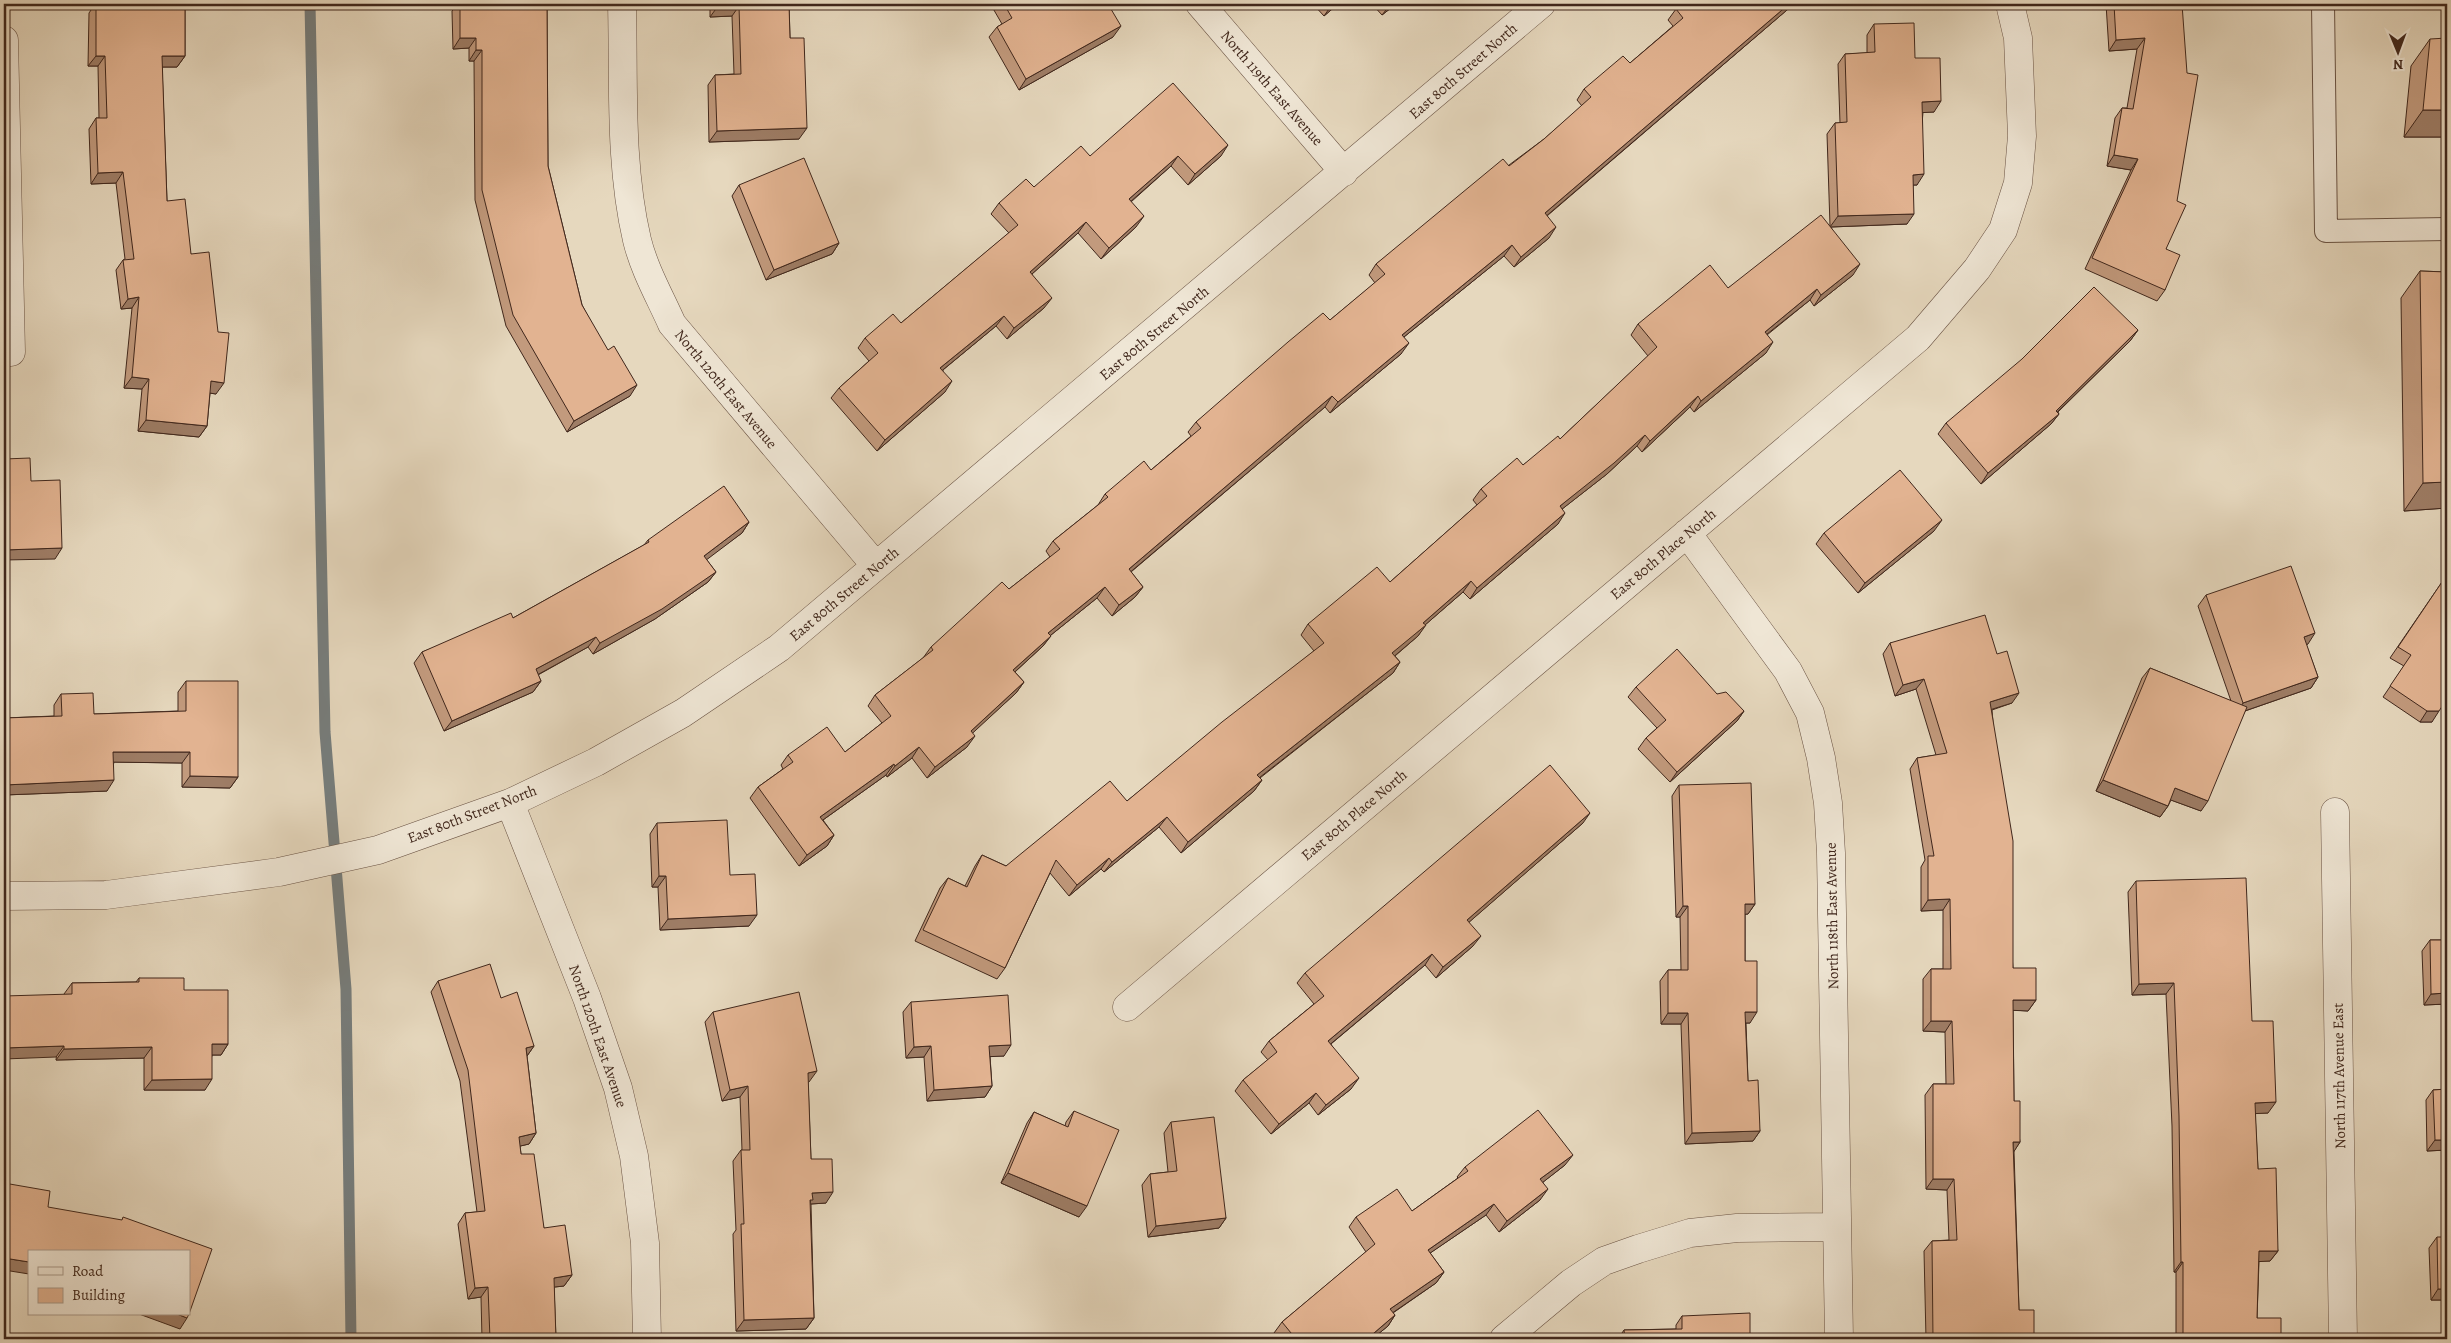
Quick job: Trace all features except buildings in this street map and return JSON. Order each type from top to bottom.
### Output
[{"type":"street","name":"North 120th East Avenue","points":[[622,4],[628,198],[638,242],[657,291],[672,324],[876,566]]},
{"type":"street","name":"North 119th East Avenue","points":[[1200,4],[1344,172]]},
{"type":"street","name":"East 80th Street North","points":[[4,896],[106,895],[279,872],[378,850],[510,803],[596,762],[683,713],[778,648],[1542,4]]},
{"type":"street","name":"East 80th Place North","points":[[1127,1007],[1918,338],[1977,269],[2003,230],[2018,183],[2022,136],[2018,38],[2010,4]]},
{"type":"street","points":[[4,40],[7,353]]},
{"type":"street","name":"North 118th East Avenue","points":[[1687,533],[1788,671],[1810,713],[1821,758],[1828,803],[1831,853],[1839,1339]]},
{"type":"street","name":"North 120th East Avenue","points":[[510,803],[587,998],[618,1088],[634,1156],[645,1244],[647,1339]]},
{"type":"street","name":"North 117th Avenue East","points":[[2334,812],[2343,1339]]},
{"type":"street","points":[[1504,1339],[1571,1283],[1604,1262],[1638,1249],[1690,1233],[1737,1228],[1836,1227]]},
{"type":"lane","points":[[2323,4],[2326,231],[2447,229]]},
{"type":"waterway","points":[[310,4],[325,732],[346,989],[351,1339]]}]
